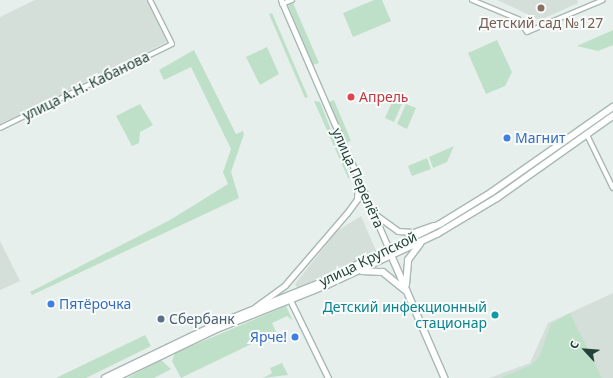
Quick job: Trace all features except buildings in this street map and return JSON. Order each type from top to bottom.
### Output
[{"type":"main road","name":"улица Крупской","points":[[105,378],[247,311],[320,283],[440,224],[492,192],[613,107]]},
{"type":"main road","name":"улица Крупской","points":[[115,378],[217,329],[356,272],[424,240],[497,198],[613,116]]},
{"type":"main road","points":[[408,293],[408,260],[424,240]]},
{"type":"main road","name":"улица Перелёта","points":[[389,249],[445,378]]},
{"type":"main road","points":[[356,272],[383,272],[408,293]]},
{"type":"street","name":"улица А.Н. Кабанова","points":[[0,128],[172,44],[150,0]]},
{"type":"street","points":[[281,2],[292,0]]},
{"type":"street","points":[[472,0],[518,19],[527,32],[603,0]]},
{"type":"street","name":"улица Перелёта","points":[[281,2],[389,249]]},
{"type":"street","points":[[582,128],[587,135],[613,188]]},
{"type":"street","points":[[247,311],[285,286],[347,213],[357,198],[358,178]]},
{"type":"street","points":[[371,207],[384,223],[398,231],[413,232],[440,224]]},
{"type":"street","points":[[290,300],[328,378]]},
{"type":"shaded area","points":[[35,0],[148,0],[167,42],[0,124],[0,17]]},
{"type":"shaded area","name":"Детский сад №127","points":[[497,0],[577,0],[578,3],[540,20]]},
{"type":"shaded area","points":[[361,216],[377,253],[297,288],[295,284],[337,231]]},
{"type":"shaded area","points":[[0,241],[20,281],[0,290]]},
{"type":"shaded area","points":[[613,293],[613,378],[489,378],[530,363],[548,323]]},
{"type":"green space","points":[[374,0],[382,0],[391,21],[353,37],[343,13]]},
{"type":"green space","points":[[293,3],[319,63],[313,65],[288,5]]},
{"type":"green space","points":[[272,13],[308,97],[305,98],[269,14]]},
{"type":"green space","points":[[613,30],[613,45],[598,51],[577,46]]},
{"type":"green space","points":[[497,40],[512,72],[505,86],[486,94],[468,53]]},
{"type":"green space","points":[[267,47],[279,74],[260,85],[246,57]]},
{"type":"green space","points":[[194,50],[236,134],[243,131],[244,134],[231,172],[239,198],[32,295],[30,292],[170,220],[228,184],[223,172],[231,149],[191,67],[164,80],[159,70]]},
{"type":"green space","points":[[334,100],[351,141],[346,143],[329,102]]},
{"type":"green space","points":[[393,100],[402,104],[394,122],[385,118]]},
{"type":"green space","points":[[314,101],[320,102],[350,178],[348,178]]},
{"type":"green space","points":[[140,104],[153,125],[140,132],[139,143],[132,146],[116,116]]},
{"type":"green space","points":[[406,104],[416,108],[407,129],[397,124]]},
{"type":"green space","points":[[454,146],[447,162],[433,168],[429,157]]},
{"type":"green space","points":[[427,158],[431,169],[412,176],[408,166]]},
{"type":"green space","points":[[286,306],[293,321],[287,316],[272,323],[276,332],[181,378],[172,361],[175,353]]},
{"type":"green space","points":[[570,313],[602,378],[501,378],[531,365],[539,357],[551,324]]},
{"type":"green space","points":[[145,335],[151,346],[86,378],[56,378]]},
{"type":"green space","points":[[161,360],[171,369],[154,378],[127,378]]},
{"type":"green space","points":[[282,363],[288,375],[263,378],[272,373],[270,368]]},
{"type":"place","name":"Детский сад №127","points":[[541,8]]},
{"type":"place","name":"Апрель","points":[[351,97]]},
{"type":"place","name":"Магнит","points":[[507,138]]},
{"type":"place","name":"Пятёрочка","points":[[51,304]]},
{"type":"place","name":"Детский инфекционный стационар","points":[[495,315]]},
{"type":"place","name":"Сбербанк","points":[[161,319]]},
{"type":"place","name":"Ярче!","points":[[295,337]]}]
